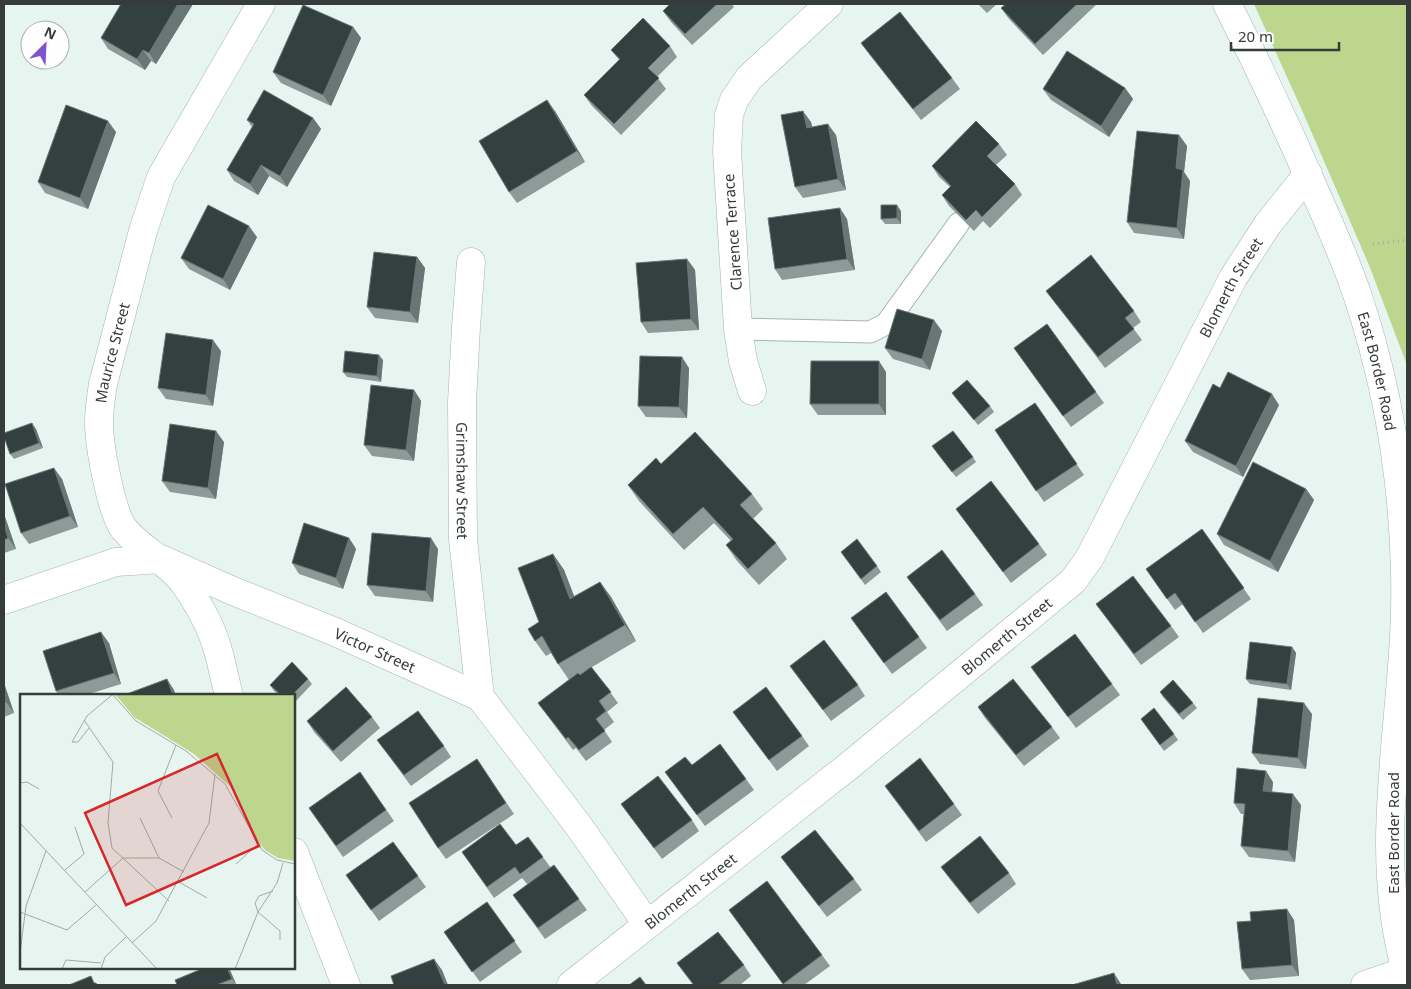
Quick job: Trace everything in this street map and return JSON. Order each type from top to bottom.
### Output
[{"type":"street","name":"Maurice Street","points":[[229,694],[219,652],[198,605],[185,583],[124,528],[117,515],[104,462],[99,425],[99,405],[143,232],[160,177],[261,4]]},
{"type":"street","name":"Clarence Terrace","points":[[752,390],[743,361],[738,329],[726,151],[728,123],[734,100],[750,78],[829,4]]},
{"type":"street","name":"East Border Road","points":[[1227,4],[1253,55],[1308,174],[1340,249],[1357,295],[1374,352],[1387,410],[1397,468],[1405,573],[1399,697],[1390,818],[1389,868],[1398,938],[1407,973]]},
{"type":"street","name":"Blomerth Street","points":[[571,985],[850,765],[1066,588],[1078,575],[1098,541],[1232,278],[1268,224],[1308,174]]},
{"type":"street","name":"Grimshaw Street","points":[[472,262],[462,402],[463,539],[480,697]]},
{"type":"street","name":"Victor Street","points":[[4,600],[116,562],[161,560],[333,631],[480,697],[578,825],[648,924]]},
{"type":"street","points":[[295,855],[346,985]]},
{"type":"street","points":[[1365,985],[1407,973]]},
{"type":"lane","points":[[738,329],[870,332],[886,324],[959,223]]},
{"type":"green space","points":[[1254,4],[1407,4],[1407,365],[1369,265]]},
{"type":"building","points":[[121,4],[178,4],[149,53],[143,50],[137,59],[101,38]]},
{"type":"building","points":[[670,4],[717,4],[685,34],[663,11]]},
{"type":"building","points":[[1006,4],[1077,4],[1035,44],[1001,8]]},
{"type":"building","points":[[303,5],[353,27],[323,95],[273,72]]},
{"type":"building","points":[[900,12],[952,78],[913,109],[861,43]]},
{"type":"building","points":[[643,18],[670,46],[648,68],[659,78],[614,124],[584,95],[620,59],[611,50]]},
{"type":"building","points":[[1067,51],[1125,88],[1101,126],[1043,89]]},
{"type":"building","points":[[264,90],[313,118],[280,176],[261,165],[250,184],[227,170],[254,124],[247,120]]},
{"type":"building","points":[[547,100],[577,151],[509,192],[479,141]]},
{"type":"building","points":[[66,105],[108,121],[80,198],[38,182]]},
{"type":"building","points":[[803,111],[807,128],[828,124],[838,179],[795,187],[781,115]]},
{"type":"building","points":[[976,121],[999,144],[987,156],[1015,184],[982,217],[976,210],[966,220],[942,195],[951,186],[932,166]]},
{"type":"building","points":[[1137,131],[1179,135],[1176,168],[1183,170],[1177,228],[1127,222]]},
{"type":"building","points":[[208,205],[249,226],[223,279],[181,258]]},
{"type":"building","points":[[881,205],[897,205],[897,218],[881,219]]},
{"type":"building","points":[[840,208],[847,259],[775,269],[768,218]]},
{"type":"building","points":[[374,252],[417,257],[410,312],[367,307]]},
{"type":"building","points":[[1091,255],[1134,311],[1125,318],[1134,329],[1098,357],[1046,291]]},
{"type":"building","points":[[687,259],[691,319],[641,322],[636,263]]},
{"type":"building","points":[[897,309],[934,320],[922,359],[885,348]]},
{"type":"building","points":[[1047,324],[1096,392],[1063,416],[1014,348]]},
{"type":"building","points":[[166,333],[213,340],[206,395],[158,388]]},
{"type":"building","points":[[345,351],[379,355],[377,376],[343,372]]},
{"type":"building","points":[[640,356],[682,357],[679,407],[638,406]]},
{"type":"building","points":[[811,361],[879,361],[879,404],[810,404]]},
{"type":"building","points":[[1228,372],[1272,394],[1236,466],[1185,441],[1213,384],[1220,388]]},
{"type":"building","points":[[967,380],[990,406],[974,420],[952,393]]},
{"type":"building","points":[[371,385],[414,390],[406,450],[364,445]]},
{"type":"building","points":[[1035,403],[1077,464],[1036,491],[995,430]]},
{"type":"building","points":[[32,423],[39,443],[10,454],[4,433]]},
{"type":"building","points":[[170,424],[216,431],[208,488],[162,481]]},
{"type":"building","points":[[953,431],[973,457],[952,472],[932,446]]},
{"type":"building","points":[[695,432],[752,494],[740,505],[776,543],[748,569],[726,545],[733,539],[703,507],[673,534],[628,485],[656,458],[661,464]]},
{"type":"building","points":[[1253,462],[1306,489],[1270,561],[1217,534]]},
{"type":"building","points":[[54,468],[70,516],[21,533],[5,484]]},
{"type":"building","points":[[991,481],[1039,544],[1003,572],[956,509]]},
{"type":"building","points":[[304,523],[349,538],[336,578],[292,563]]},
{"type":"building","points":[[4,525],[8,538],[4,540]]},
{"type":"building","points":[[1202,529],[1244,588],[1195,622],[1175,593],[1167,599],[1146,569]]},
{"type":"building","points":[[372,533],[431,538],[426,591],[367,585]]},
{"type":"building","points":[[857,539],[877,566],[861,579],[841,552]]},
{"type":"building","points":[[942,550],[975,594],[940,620],[907,577]]},
{"type":"building","points":[[553,554],[570,599],[600,582],[625,625],[558,664],[542,636],[535,641],[528,629],[539,622],[518,568]]},
{"type":"building","points":[[1133,576],[1171,626],[1134,654],[1096,604]]},
{"type":"building","points":[[886,592],[919,637],[884,663],[851,618]]},
{"type":"building","points":[[101,632],[114,673],[56,691],[43,651]]},
{"type":"building","points":[[1075,634],[1112,684],[1068,717],[1031,667]]},
{"type":"building","points":[[824,640],[858,685],[823,710],[790,666]]},
{"type":"building","points":[[1250,642],[1292,647],[1287,684],[1246,679]]},
{"type":"building","points":[[292,662],[308,679],[293,694],[280,694],[270,685]]},
{"type":"building","points":[[591,667],[611,692],[599,701],[606,711],[596,719],[605,731],[579,750],[568,737],[566,739],[538,703],[578,673],[580,675]]},
{"type":"building","points":[[167,679],[173,694],[127,694]]},
{"type":"building","points":[[1013,679],[1052,727],[1016,755],[978,707]]},
{"type":"building","points":[[1173,680],[1193,703],[1179,714],[1160,692]]},
{"type":"building","points":[[346,687],[372,717],[333,751],[307,721]]},
{"type":"building","points":[[766,687],[802,736],[769,760],[733,712]]},
{"type":"building","points":[[1258,698],[1304,703],[1298,758],[1252,753]]},
{"type":"building","points":[[1154,708],[1174,734],[1160,745],[1141,719]]},
{"type":"building","points":[[418,711],[444,746],[404,775],[377,740]]},
{"type":"building","points":[[720,744],[746,779],[697,815],[665,772],[685,757],[692,765]]},
{"type":"building","points":[[920,758],[954,804],[919,831],[885,786]]},
{"type":"building","points":[[477,759],[506,803],[438,848],[409,803]]},
{"type":"building","points":[[1237,768],[1266,771],[1263,791],[1293,794],[1288,851],[1241,846],[1245,804],[1234,803]]},
{"type":"building","points":[[360,772],[386,810],[336,846],[309,808]]},
{"type":"building","points":[[658,776],[692,820],[654,848],[621,804]]},
{"type":"building","points":[[500,824],[516,845],[528,837],[543,857],[520,874],[515,867],[487,887],[462,852]]},
{"type":"building","points":[[815,830],[854,879],[819,906],[781,857]]},
{"type":"building","points":[[980,836],[1009,873],[970,903],[941,867]]},
{"type":"building","points":[[393,842],[418,876],[371,910],[346,875]]},
{"type":"building","points":[[554,865],[579,899],[538,928],[513,895]]},
{"type":"building","points":[[767,881],[822,955],[783,984],[729,910]]},
{"type":"building","points":[[487,902],[515,941],[472,972],[444,932]]},
{"type":"building","points":[[1287,909],[1292,965],[1242,969],[1237,922],[1251,921],[1250,912]]},
{"type":"building","points":[[718,932],[744,965],[718,985],[694,985],[677,963]]},
{"type":"building","points":[[434,959],[445,985],[394,985],[391,976]]},
{"type":"building","points":[[202,969],[227,969],[232,979],[216,985],[177,985],[175,980]]},
{"type":"building","points":[[1114,973],[1117,985],[1072,985]]},
{"type":"building","points":[[91,976],[97,985],[69,985]]},
{"type":"building","points":[[640,977],[646,985],[629,985]]}]
